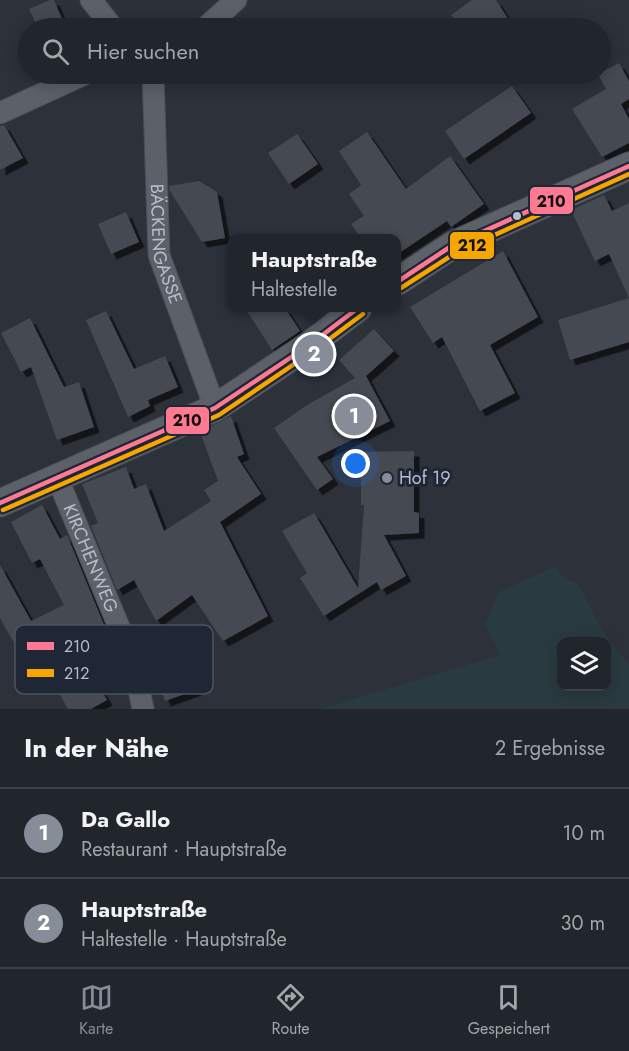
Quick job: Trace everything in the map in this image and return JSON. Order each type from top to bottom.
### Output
[{"type":"street","points":[[91,0],[105,18]]},
{"type":"street","points":[[215,18],[236,0]]},
{"type":"street","points":[[0,113],[63,84]]},
{"type":"street","name":"BÄCKENGASSE","points":[[153,84],[159,255],[215,408]]},
{"type":"street","points":[[401,279],[453,245],[543,202],[629,166]]},
{"type":"street","points":[[0,503],[215,408],[308,346],[353,312]]},
{"type":"street","name":"KIRCHENWEG","points":[[57,477],[118,625]]},
{"type":"street","name":"KIRCHENWEG","points":[[140,694],[143,709]]},
{"type":"shaded area","points":[[556,566],[562,576],[579,585],[600,627],[608,637],[557,637],[557,691],[611,691],[611,641],[629,665],[629,709],[320,709],[500,655],[485,624],[499,592]]},
{"type":"building","points":[[54,0],[62,18],[33,18],[29,9]]},
{"type":"building","points":[[472,0],[496,0],[508,18],[453,18],[451,15]]},
{"type":"building","points":[[619,63],[629,81],[629,99],[621,104],[629,119],[629,143],[602,157],[572,109],[606,89],[603,84],[611,84],[611,67]]},
{"type":"building","points":[[512,86],[531,113],[464,159],[445,131]]},
{"type":"building","points":[[4,125],[23,158],[0,170],[0,126]]},
{"type":"building","points":[[367,132],[406,189],[450,156],[484,204],[451,227],[447,221],[401,252],[401,234],[358,234],[351,224],[364,216],[349,194],[361,185],[339,151]]},
{"type":"building","points":[[297,134],[318,164],[289,184],[268,153]]},
{"type":"building","points":[[199,181],[217,192],[225,238],[202,242],[170,191],[169,186]]},
{"type":"building","points":[[604,195],[612,211],[629,203],[629,298],[609,254],[595,261],[571,210]]},
{"type":"building","points":[[126,212],[139,242],[111,254],[98,224]]},
{"type":"building","points":[[503,251],[538,317],[490,345],[515,393],[480,411],[442,337],[433,343],[410,307]]},
{"type":"building","points":[[629,298],[629,342],[570,360],[558,320]]},
{"type":"building","points":[[106,311],[134,369],[165,356],[178,387],[148,400],[150,406],[128,417],[86,320]]},
{"type":"building","points":[[248,312],[288,312],[300,331],[272,350]]},
{"type":"building","points":[[30,318],[64,387],[79,382],[94,427],[57,440],[31,367],[21,372],[1,333]]},
{"type":"building","points":[[374,329],[394,351],[366,376],[390,421],[317,457],[333,479],[317,490],[274,428],[307,405],[355,378],[339,360]]},
{"type":"building","points":[[231,416],[244,454],[237,457],[261,494],[220,522],[268,616],[223,641],[192,595],[156,621],[134,580],[117,590],[91,526],[98,523],[82,484],[126,467],[134,489],[146,484],[164,531],[211,501],[204,490],[218,481],[200,432]]},
{"type":"building","points":[[414,451],[414,512],[419,513],[419,533],[384,535],[406,576],[381,590],[377,582],[324,616],[300,578],[307,573],[282,531],[314,513],[358,588],[364,505],[361,505],[361,452]]},
{"type":"building","points":[[42,505],[60,539],[67,535],[104,625],[15,625],[15,645],[0,618],[0,565],[31,621],[64,605],[40,559],[32,563],[11,522]]},
{"type":"building","points":[[60,694],[103,694],[107,700],[91,709],[68,709]]},
{"type":"building","points":[[162,694],[185,694],[165,701]]},
{"type":"transit line","name":"210","points":[[401,279],[453,245],[629,166]]},
{"type":"transit line","name":"212","points":[[401,288],[457,252],[629,174]]},
{"type":"transit line","name":"210","points":[[0,503],[215,408],[308,346],[353,312]]},
{"type":"transit line","name":"212","points":[[3,510],[219,415],[312,352],[363,314]]},
{"type":"place","name":"Hauptstraße","points":[[314,354]]},
{"type":"place","name":"Da Gallo","points":[[354,416]]},
{"type":"place","name":"Hof 19","points":[[387,478]]}]
